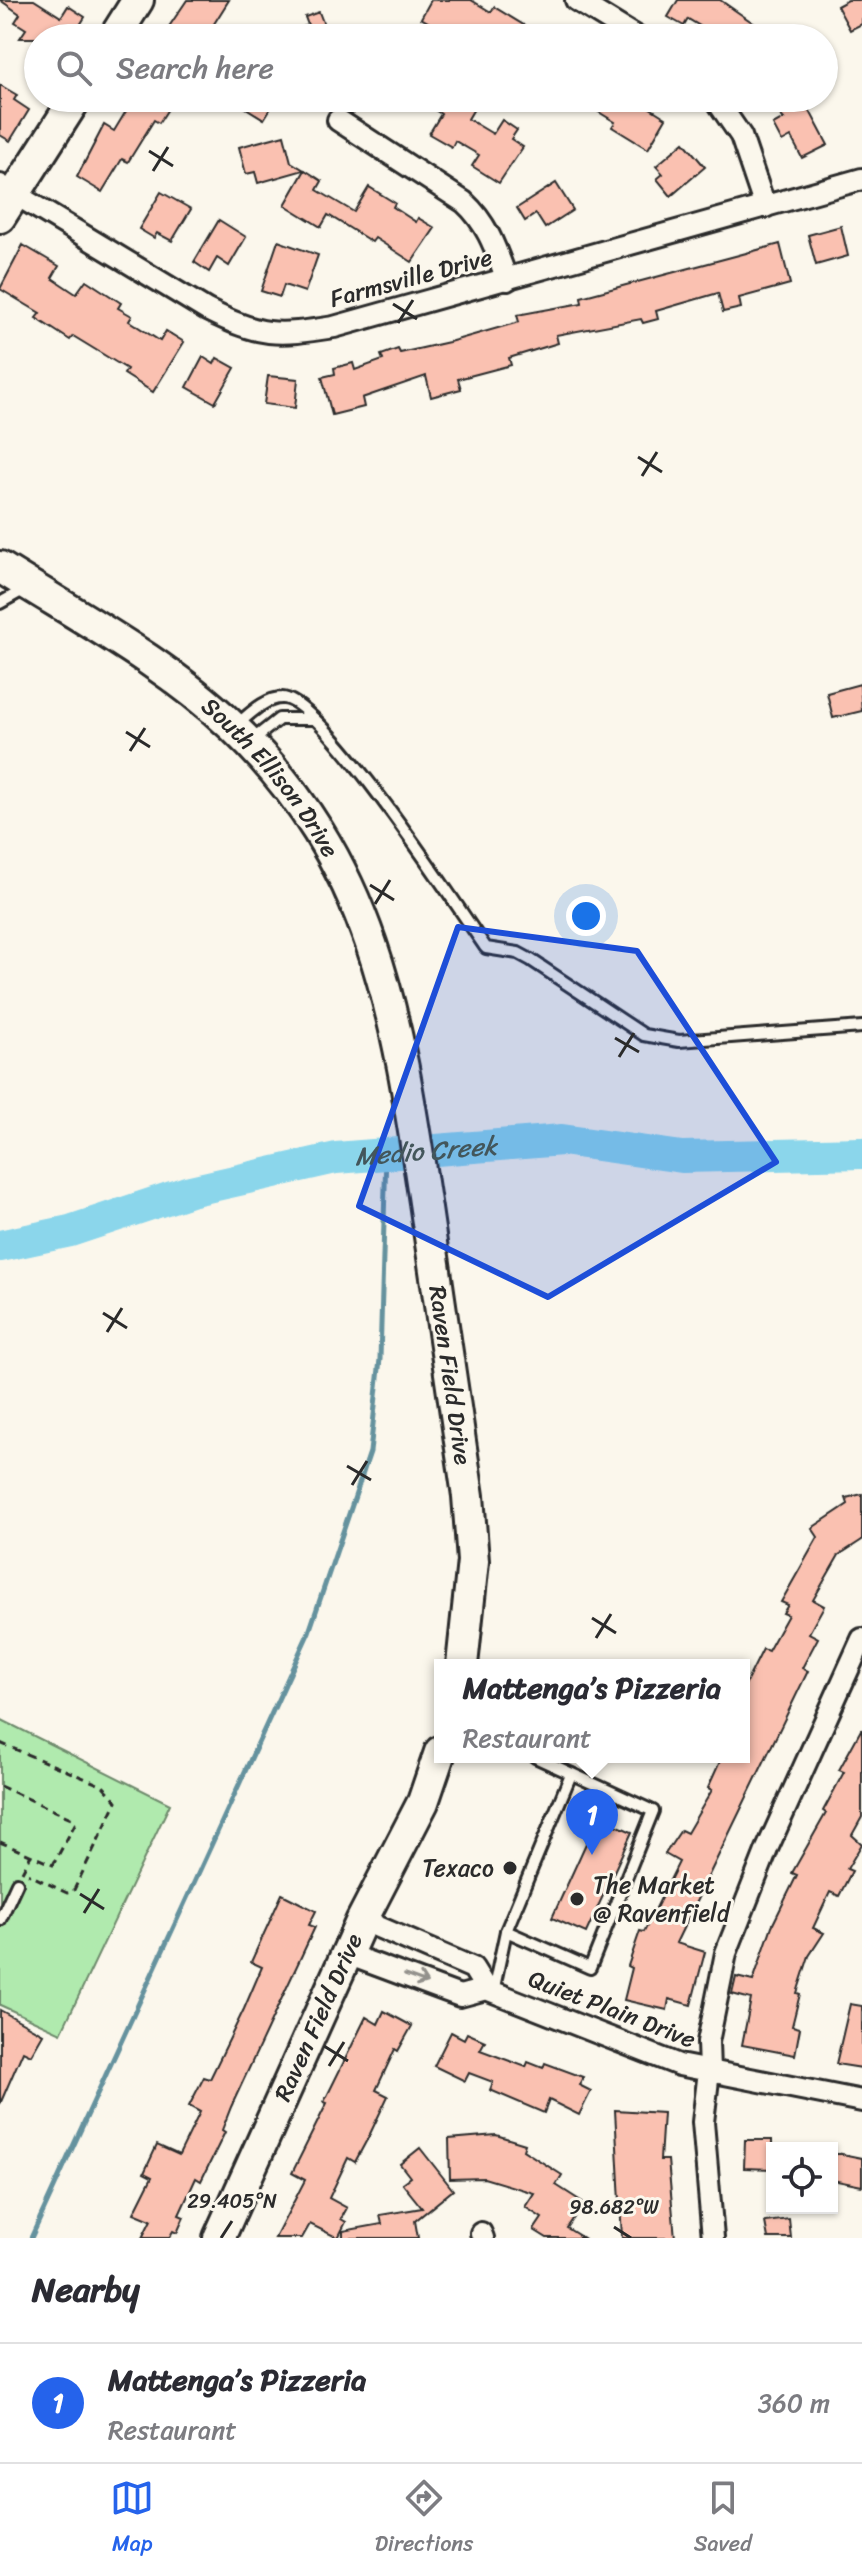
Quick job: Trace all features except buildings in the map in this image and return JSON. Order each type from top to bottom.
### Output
[{"type":"street","points":[[123,24],[138,0]]},
{"type":"street","points":[[576,0],[615,24]]},
{"type":"street","points":[[5,199],[66,112]]},
{"type":"street","points":[[725,112],[741,136],[765,207]]},
{"type":"street","points":[[338,120],[478,214],[488,230],[507,280]]},
{"type":"street","name":"Farmsville Drive","points":[[5,199],[238,325],[291,335],[334,327],[507,280],[862,179]]},
{"type":"street","name":"South Ellison Drive","points":[[0,567],[182,682],[241,735],[309,814],[341,868],[382,971],[408,1088]]},
{"type":"street","name":"Raven Field Drive","points":[[408,1088],[472,1546],[463,1659]]},
{"type":"street","points":[[713,2238],[703,2122],[709,2071],[708,2042],[726,1953],[767,1849],[862,1639]]},
{"type":"street","name":"Raven Field Drive","points":[[219,2238],[362,1920],[423,1802],[436,1763]]},
{"type":"street","name":"Quiet Plain Drive","points":[[362,1920],[473,1968],[489,1991]]},
{"type":"street","name":"Quiet Plain Drive","points":[[347,1954],[460,1996],[489,1991],[679,2065],[862,2101]]},
{"type":"lane","points":[[0,603],[31,586]]},
{"type":"lane","points":[[241,735],[265,702],[283,697],[298,703],[359,768],[486,948],[518,953],[531,960],[644,1035],[679,1041],[862,1027]]},
{"type":"lane","points":[[241,735],[279,719],[315,719]]},
{"type":"lane","points":[[506,1931],[590,1968],[653,1811],[548,1763]]},
{"type":"lane","points":[[489,1991],[506,1931],[571,1774]]},
{"type":"lane","points":[[0,1920],[17,1883]]},
{"type":"path","points":[[0,1743],[103,1786],[117,1801],[73,1892],[23,1872]]},
{"type":"path","points":[[0,1786],[74,1820],[75,1824],[56,1863],[50,1865],[0,1842]]},
{"type":"path","points":[[17,1883],[31,1855]]},
{"type":"highlighted area","points":[[458,927],[637,951],[776,1162],[548,1297],[359,1206]]},
{"type":"green space","points":[[0,1719],[170,1804],[61,2033],[0,2005]]},
{"type":"waterway","name":"Medio Creek","points":[[0,1246],[70,1231],[190,1191],[336,1158],[562,1140],[682,1157],[862,1153]]},
{"type":"waterway","points":[[31,2238],[309,1632],[370,1452],[380,1359],[386,1153]]},
{"type":"place","name":"Mattenga’s Pizzeria","points":[[592,1855]]},
{"type":"place","name":"Texaco","points":[[510,1868]]},
{"type":"place","name":"The Market @ Ravenfield","points":[[577,1899]]}]
